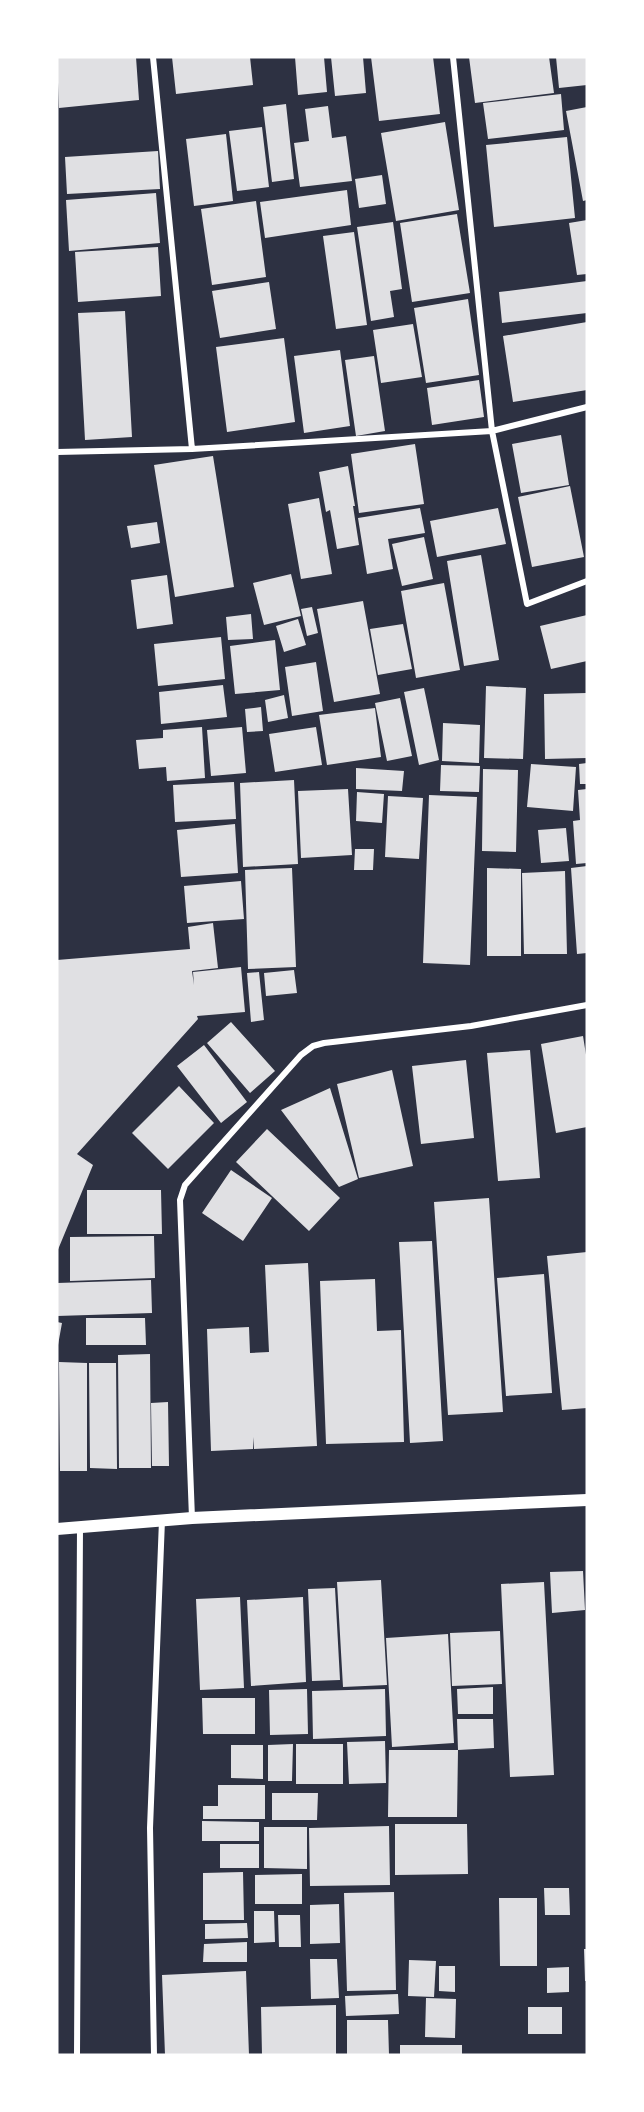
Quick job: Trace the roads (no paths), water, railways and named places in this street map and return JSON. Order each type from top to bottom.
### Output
[{"type":"main road","points":[[57,1529],[192,1518],[587,1500]]},
{"type":"street","points":[[153,57],[192,449]]},
{"type":"street","points":[[453,57],[492,431],[527,604],[587,581]]},
{"type":"street","points":[[57,452],[192,449],[492,431],[587,406]]},
{"type":"street","points":[[192,1518],[180,1200],[185,1185],[301,1055],[313,1046],[338,1040],[471,1026],[587,1005]]},
{"type":"street","points":[[154,2055],[150,1828],[162,1520]]},
{"type":"street","points":[[77,2055],[80,1527]]}]
